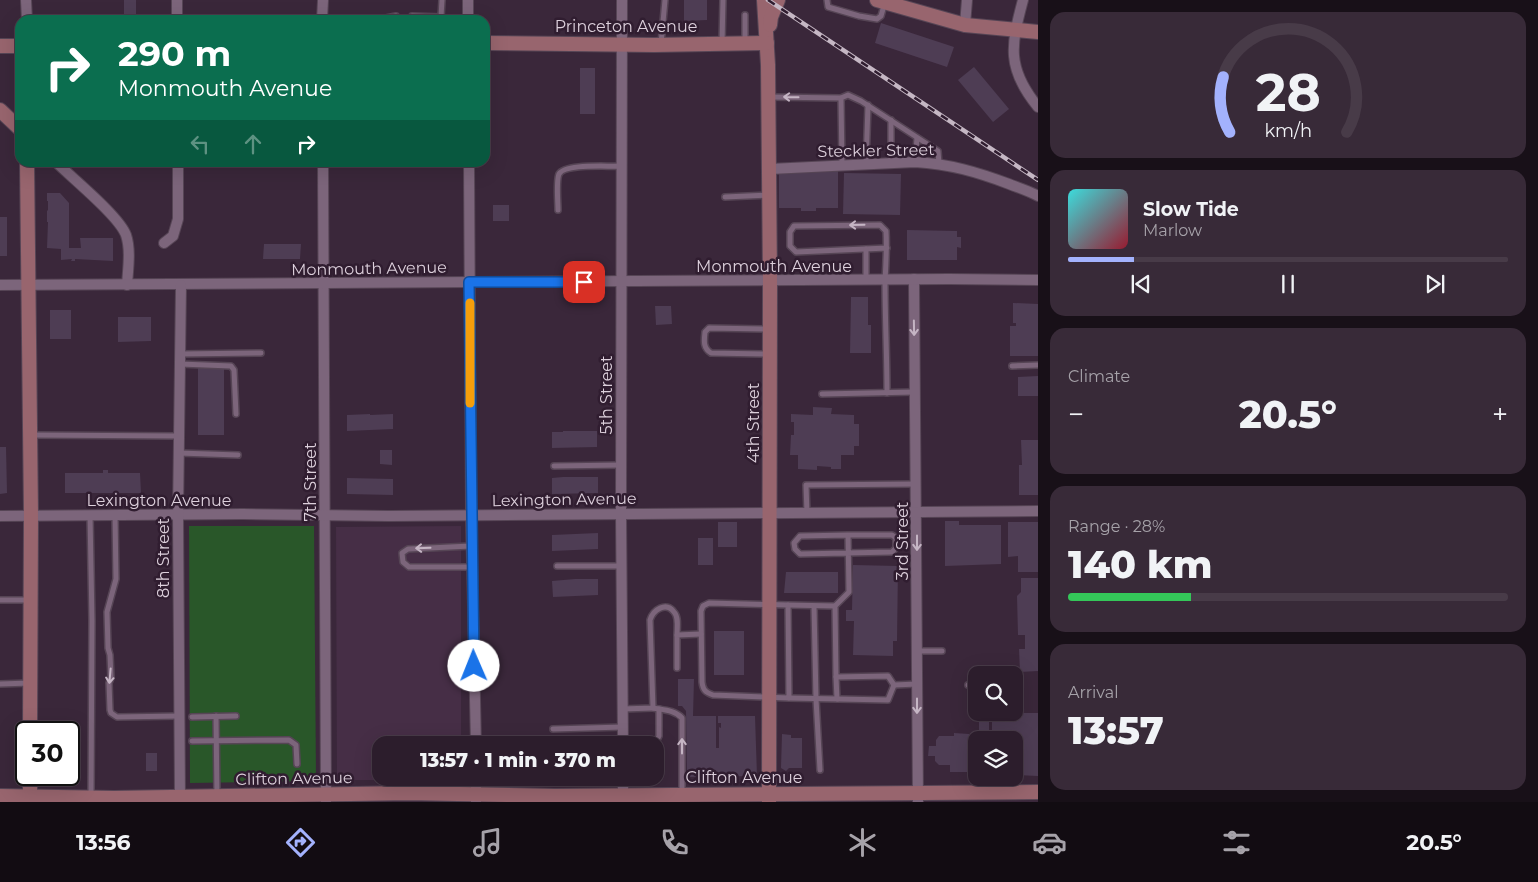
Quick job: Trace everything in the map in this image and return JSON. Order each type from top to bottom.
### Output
[{"type":"street","points":[[26,0],[27,15]]},
{"type":"street","points":[[177,0],[178,15]]},
{"type":"street","points":[[322,0],[322,15]]},
{"type":"street","points":[[468,0],[468,15]]},
{"type":"street","name":"5th Street","points":[[622,0],[621,566],[623,736]]},
{"type":"street","points":[[767,43],[771,17],[778,0]]},
{"type":"street","points":[[965,25],[967,0]]},
{"type":"street","points":[[1023,0],[1015,30],[1015,65],[1019,80],[1038,107]]},
{"type":"street","points":[[881,1],[965,25],[1038,32]]},
{"type":"street","points":[[761,2],[767,43]]},
{"type":"street","name":"Princeton Avenue","points":[[490,43],[661,45],[767,43]]},
{"type":"street","name":"4th Street","points":[[767,43],[770,169],[769,798]]},
{"type":"street","points":[[0,46],[15,46]]},
{"type":"street","points":[[0,110],[15,124]]},
{"type":"street","name":"Steckler Street","points":[[770,169],[915,162],[952,165],[981,173],[1038,196]]},
{"type":"street","points":[[27,167],[31,516],[30,721]]},
{"type":"street","points":[[61,167],[113,216],[125,234],[128,247],[127,285]]},
{"type":"street","points":[[164,243],[173,236],[178,219],[178,167]]},
{"type":"street","name":"7th Street","points":[[323,167],[326,798]]},
{"type":"street","points":[[469,167],[471,516],[476,736]]},
{"type":"street","name":"Monmouth Avenue","points":[[0,285],[914,279],[1038,280]]},
{"type":"street","name":"3rd Street","points":[[914,279],[918,798]]},
{"type":"street","name":"8th Street","points":[[180,285],[178,515],[180,800]]},
{"type":"street","name":"Lexington Avenue","points":[[0,516],[471,516],[1038,511]]},
{"type":"street","points":[[30,786],[30,799]]},
{"type":"street","name":"Clifton Avenue","points":[[0,796],[30,799],[91,797],[180,800],[217,796],[257,799],[623,798],[682,794],[769,798],[918,798],[1038,792]]},
{"type":"lane","points":[[442,0],[442,15]]},
{"type":"lane","points":[[661,45],[666,0]]},
{"type":"lane","points":[[722,0],[722,44]]},
{"type":"lane","points":[[827,0],[828,7],[877,19],[881,16],[881,1]]},
{"type":"lane","points":[[745,15],[745,44]]},
{"type":"lane","points":[[769,97],[841,98],[848,96],[868,105],[938,151],[939,164]]},
{"type":"lane","points":[[841,98],[842,165]]},
{"type":"lane","points":[[866,164],[868,105]]},
{"type":"lane","points":[[891,120],[891,163]]},
{"type":"lane","points":[[915,162],[917,138]]},
{"type":"lane","points":[[558,210],[558,175],[562,170],[571,167],[622,166]]},
{"type":"lane","points":[[725,196],[770,195]]},
{"type":"lane","points":[[887,248],[796,252],[790,246],[790,232],[794,226],[880,225],[886,231],[887,248],[885,280],[887,393]]},
{"type":"lane","points":[[866,249],[866,280]]},
{"type":"lane","points":[[770,329],[709,328],[705,332],[704,342],[707,350],[711,353],[770,354]]},
{"type":"lane","points":[[180,359],[261,353]]},
{"type":"lane","points":[[180,359],[231,366],[234,370],[236,414]]},
{"type":"lane","points":[[1012,366],[1038,365]]},
{"type":"lane","points":[[822,394],[915,392]]},
{"type":"lane","points":[[30,435],[179,436]]},
{"type":"lane","points":[[179,453],[238,455]]},
{"type":"lane","points":[[554,466],[621,465]]},
{"type":"lane","points":[[807,513],[806,484],[916,484]]},
{"type":"lane","points":[[90,515],[92,621],[91,797]]},
{"type":"lane","points":[[115,515],[116,579],[108,607],[107,628],[110,655],[111,714],[117,717],[179,716]]},
{"type":"lane","points":[[837,700],[835,606],[848,592],[848,535]]},
{"type":"lane","points":[[848,535],[892,535],[896,538],[896,548],[892,552],[800,554],[795,549],[794,542],[800,536],[848,535]]},
{"type":"lane","points":[[472,546],[408,549],[402,553],[403,562],[409,567],[472,567]]},
{"type":"lane","points":[[557,566],[621,566]]},
{"type":"lane","points":[[0,600],[31,600]]},
{"type":"lane","points":[[835,606],[709,603],[704,606],[701,611],[703,689],[713,695],[888,700],[894,686]]},
{"type":"lane","points":[[788,605],[789,698]]},
{"type":"lane","points":[[814,606],[820,770]]},
{"type":"lane","points":[[659,736],[650,620],[652,613],[664,607],[673,610],[677,618],[677,668]]},
{"type":"lane","points":[[677,635],[701,634]]},
{"type":"lane","points":[[917,651],[942,651]]},
{"type":"lane","points":[[836,677],[888,676],[894,686]]},
{"type":"lane","points":[[0,684],[30,684]]},
{"type":"lane","points":[[894,686],[917,684]]},
{"type":"lane","points":[[622,709],[656,709],[681,715],[682,794]]},
{"type":"lane","points":[[192,716],[236,716]]},
{"type":"lane","points":[[216,716],[217,796]]},
{"type":"lane","points":[[553,729],[623,727]]},
{"type":"lane","points":[[192,741],[289,740],[296,745],[297,764]]},
{"type":"shaded area","points":[[461,526],[461,736],[372,736],[372,780],[337,780],[336,527]]},
{"type":"green space","points":[[189,526],[314,526],[316,781],[190,783]]},
{"type":"building","points":[[124,0],[136,0],[136,15],[124,15]]},
{"type":"building","points":[[684,0],[707,0],[707,20],[684,21]]},
{"type":"building","points":[[881,23],[954,47],[947,67],[875,43]]},
{"type":"building","points":[[974,67],[1009,109],[993,122],[958,80]]},
{"type":"building","points":[[580,68],[595,68],[595,114],[580,114]]},
{"type":"building","points":[[779,170],[838,170],[838,208],[816,208],[816,211],[801,211],[801,208],[779,208]]},
{"type":"building","points":[[844,173],[901,174],[900,215],[843,214]]},
{"type":"building","points":[[47,193],[60,193],[69,203],[69,248],[81,248],[80,238],[113,238],[113,261],[61,260],[61,249],[47,248]]},
{"type":"building","points":[[493,205],[509,205],[509,221],[493,221]]},
{"type":"building","points":[[0,217],[7,217],[7,256],[0,256]]},
{"type":"building","points":[[907,230],[957,231],[957,237],[961,237],[961,248],[957,247],[957,260],[907,260]]},
{"type":"building","points":[[264,244],[301,244],[300,259],[263,259]]},
{"type":"building","points":[[851,297],[868,297],[871,353],[850,353]]},
{"type":"building","points":[[1013,303],[1038,304],[1038,356],[1010,356],[1010,326],[1016,326],[1016,323],[1013,323]]},
{"type":"building","points":[[655,306],[671,306],[672,324],[656,325]]},
{"type":"building","points":[[50,310],[71,310],[71,339],[50,339]]},
{"type":"building","points":[[118,317],[151,317],[151,341],[118,342]]},
{"type":"building","points":[[198,365],[224,365],[224,435],[198,435]]},
{"type":"building","points":[[1038,376],[1038,396],[1018,396],[1018,377]]},
{"type":"building","points":[[813,407],[832,408],[831,414],[854,415],[854,424],[859,424],[859,446],[854,446],[854,455],[841,455],[841,469],[817,466],[817,470],[798,469],[798,455],[790,455],[791,435],[794,435],[794,422],[791,422],[791,414],[813,415]]},
{"type":"building","points":[[393,414],[393,429],[347,431],[347,415]]},
{"type":"building","points":[[597,431],[597,447],[552,448],[552,432]]},
{"type":"building","points":[[1021,440],[1038,440],[1038,495],[1019,495],[1019,465],[1022,465]]},
{"type":"building","points":[[0,447],[6,447],[7,493],[0,494]]},
{"type":"building","points":[[380,450],[392,450],[392,465],[380,464]]},
{"type":"building","points":[[103,470],[108,470],[108,473],[140,473],[141,493],[65,493],[65,473],[103,473]]},
{"type":"building","points":[[598,477],[598,493],[552,494],[552,478]]},
{"type":"building","points":[[347,478],[393,479],[393,495],[347,494]]},
{"type":"building","points":[[945,521],[959,521],[959,525],[1001,525],[1001,564],[945,566]]},
{"type":"building","points":[[718,522],[737,522],[737,547],[718,547]]},
{"type":"building","points":[[1008,522],[1038,522],[1038,572],[1018,572],[1018,556],[1008,557]]},
{"type":"building","points":[[598,533],[598,549],[552,551],[552,535]]},
{"type":"building","points":[[698,538],[713,538],[713,565],[698,565]]},
{"type":"building","points":[[853,565],[898,566],[897,641],[893,641],[893,656],[853,655],[854,621],[846,621],[846,610],[852,610]]},
{"type":"building","points":[[786,572],[838,572],[838,593],[784,593]]},
{"type":"building","points":[[1021,578],[1038,578],[1038,671],[1023,672],[1023,666],[1020,666],[1019,649],[1025,649],[1025,635],[1018,635],[1017,596],[1021,592]]},
{"type":"building","points":[[598,579],[598,595],[553,597],[552,581]]},
{"type":"building","points":[[714,631],[744,631],[744,675],[714,675]]},
{"type":"building","points":[[678,679],[694,679],[693,716],[716,716],[716,748],[719,748],[719,727],[721,728],[721,723],[718,723],[718,716],[755,716],[757,776],[687,777],[686,711],[682,706],[678,706]]},
{"type":"building","points":[[1023,713],[1038,713],[1038,776],[1023,775],[1023,731],[992,731],[992,721],[1023,721]]},
{"type":"building","points":[[979,721],[989,721],[989,731],[979,731]]},
{"type":"building","points":[[954,733],[968,734],[968,772],[950,772],[950,765],[939,765],[935,761],[935,756],[928,756],[929,746],[936,746],[936,740],[939,736],[954,736]]},
{"type":"building","points":[[782,734],[791,735],[791,738],[802,738],[802,768],[789,768],[786,771],[781,768]]},
{"type":"building","points":[[146,753],[157,753],[157,771],[146,771]]},
{"type":"railway","points":[[768,0],[1038,180]]},
{"type":"slow traffic","points":[[470,303],[470,403]]},
{"type":"route","points":[[474,666],[469,282],[584,282]]}]
